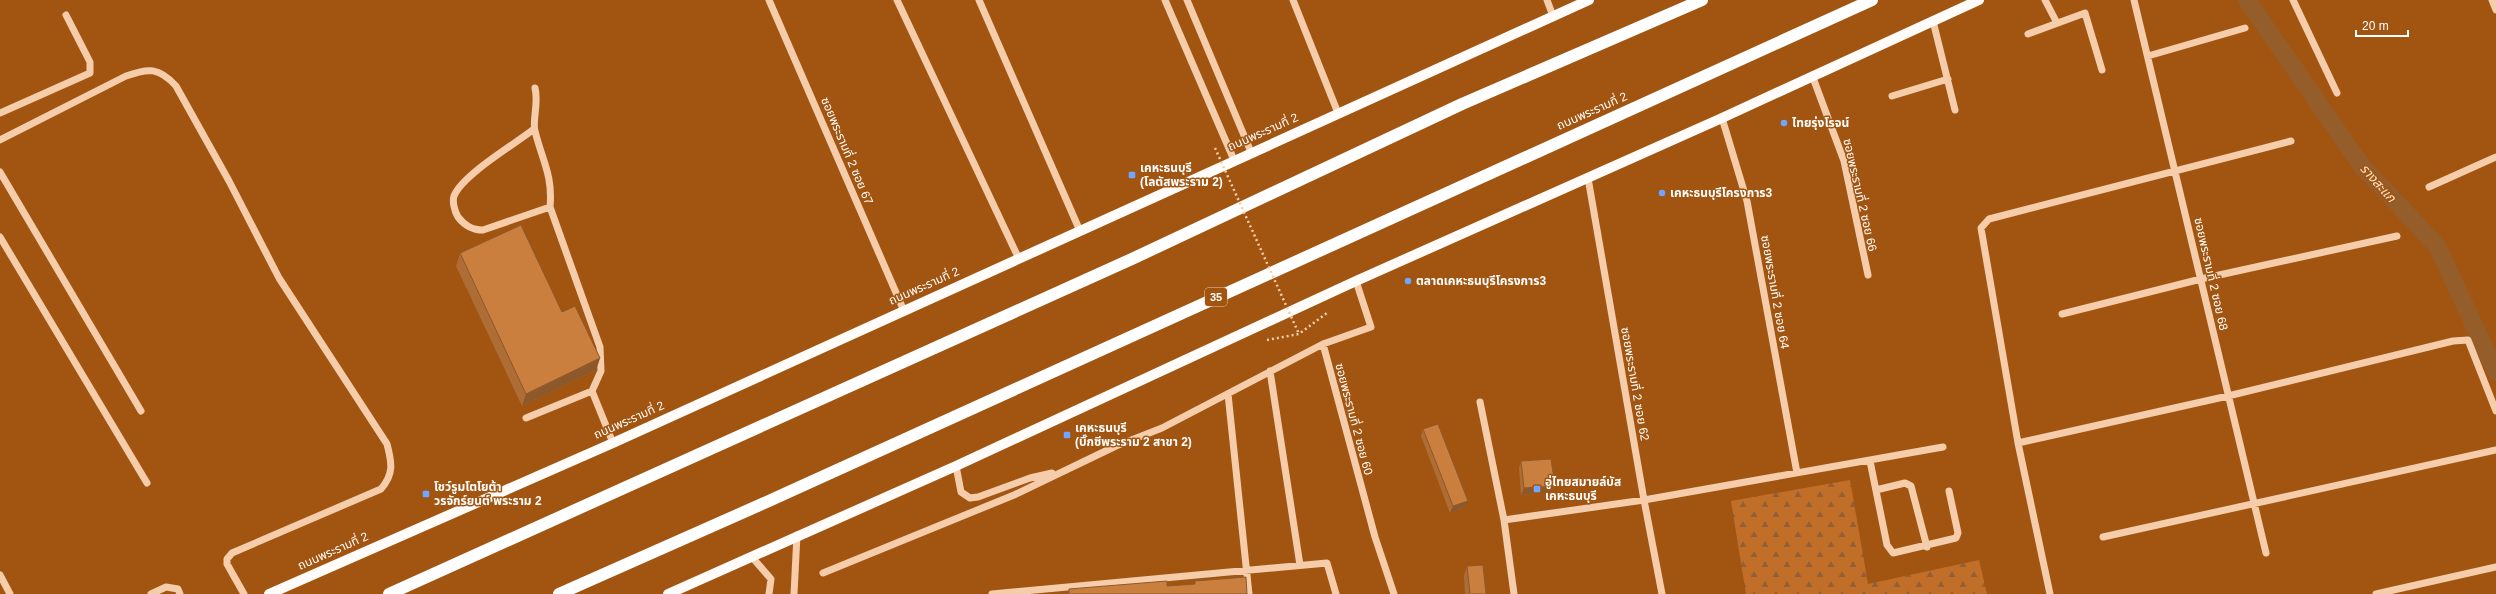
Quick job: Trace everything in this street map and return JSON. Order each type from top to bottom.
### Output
[{"type":"highway","points":[[389,594],[1120,264],[1462,104],[1702,0]]},
{"type":"highway","name":"ถนนพระรามที่ 2","points":[[559,594],[778,497],[1872,0]]},
{"type":"main road","name":"ถนนพระรามที่ 2","points":[[270,594],[613,443],[1589,0]]},
{"type":"main road","points":[[668,594],[796,535],[956,466],[1356,281],[1722,118],[1812,75],[1979,0]]},
{"type":"street","name":"ซอยพระรามที่ 2 ซอย 67","points":[[769,0],[904,311]]},
{"type":"street","points":[[897,0],[1019,259]]},
{"type":"street","points":[[979,0],[1080,231]]},
{"type":"street","points":[[1165,0],[1234,160]]},
{"type":"street","points":[[1187,0],[1252,152]]},
{"type":"street","points":[[1293,0],[1338,113]]},
{"type":"street","points":[[1547,0],[1553,16]]},
{"type":"street","points":[[2045,0],[2057,23]]},
{"type":"street","name":"ซอยพระรามที่ 2 ซอย 68","points":[[2134,0],[2266,553]]},
{"type":"street","points":[[2293,0],[2337,93]]},
{"type":"street","points":[[2492,0],[2496,10]]},
{"type":"street","points":[[2028,34],[2084,13],[2102,70]]},
{"type":"street","points":[[0,113],[90,73],[90,62],[66,15]]},
{"type":"street","points":[[1933,21],[1955,110]]},
{"type":"street","points":[[2148,56],[2244,28]]},
{"type":"street","points":[[0,140],[126,76],[141,71],[156,70],[167,76],[176,86],[230,181],[279,278],[387,444],[391,471],[389,480],[381,489],[232,553],[227,559],[227,564],[244,594]]},
{"type":"street","name":"ซอยพระรามที่ 2 ซอย 66","points":[[1812,75],[1844,161],[1868,275]]},
{"type":"street","points":[[1892,96],[1948,80]]},
{"type":"street","points":[[526,418],[592,391],[601,371],[600,347],[550,206],[552,190],[550,176],[534,129],[538,99],[535,88]]},
{"type":"street","name":"ซอยพระรามที่ 2 ซอย 64","points":[[1722,118],[1747,201],[1797,473]]},
{"type":"street","points":[[534,129],[474,173],[458,188],[453,198],[455,213],[463,224],[474,230],[483,230],[550,206]]},
{"type":"street","points":[[2050,594],[2018,443],[1981,228],[1989,219],[2291,141]]},
{"type":"street","points":[[2429,187],[2496,157]]},
{"type":"street","points":[[0,172],[141,411]]},
{"type":"street","name":"ซอยพระรามที่ 2 ซอย 62","points":[[1588,178],[1644,500],[1662,594]]},
{"type":"street","points":[[2062,314],[2201,279],[2397,236]]},
{"type":"street","points":[[0,237],[147,483]]},
{"type":"street","points":[[823,573],[972,513],[1065,470],[1162,428],[1322,344],[1371,326],[1356,281]]},
{"type":"street","points":[[2018,443],[2468,340],[2496,411]]},
{"type":"street","name":"ซอยพระรามที่ 2 ซอย 60","points":[[1322,344],[1375,537],[1394,594]]},
{"type":"street","points":[[1270,371],[1300,565]]},
{"type":"street","points":[[592,391],[613,443]]},
{"type":"street","points":[[1228,394],[1234,435],[1249,594]]},
{"type":"street","points":[[1480,402],[1504,520],[1514,594]]},
{"type":"street","points":[[1504,520],[1644,500],[1943,447]]},
{"type":"street","points":[[2103,537],[2496,450]]},
{"type":"street","points":[[1870,460],[1890,551],[1900,553],[1958,536],[1949,491]]},
{"type":"street","points":[[956,466],[962,492],[967,497],[973,498],[1030,478],[1065,470]]},
{"type":"street","points":[[1876,490],[1905,483],[1911,486],[1927,546]]},
{"type":"street","points":[[794,594],[796,535]]},
{"type":"street","points":[[751,556],[771,579],[769,594]]},
{"type":"street","points":[[992,594],[1175,576],[1246,572],[1327,563],[1336,594]]},
{"type":"street","points":[[2376,594],[2496,567]]},
{"type":"street","points":[[0,575],[10,594]]},
{"type":"street","points":[[151,594],[169,587],[178,589],[180,594]]},
{"type":"path","points":[[1215,148],[1298,334]]},
{"type":"path","points":[[1267,340],[1298,334],[1327,313]]},
{"type":"green space","points":[[1850,480],[1868,584],[1979,560],[1987,594],[1746,594],[1731,501]]},
{"type":"building","points":[[521,225],[562,312],[575,306],[600,358],[526,394],[460,253]]},
{"type":"building","points":[[1438,424],[1468,501],[1453,506],[1423,429]]},
{"type":"building","points":[[1551,459],[1555,486],[1524,488],[1521,461]]},
{"type":"building","points":[[1483,565],[1486,594],[1470,594],[1467,566]]},
{"type":"building","points":[[1246,577],[1247,594],[1062,594],[1069,593],[1069,589],[1167,581],[1167,586],[1195,584],[1195,581]]},
{"type":"waterway","name":"รางสะแก","points":[[2247,0],[2361,165],[2437,246],[2496,372]]},
{"type":"place","name":"ไทยรุ่งโรจน์","points":[[1784,123]]},
{"type":"place","name":"เคหะธนบุรี (โลตัสพระราม 2)","points":[[1132,175]]},
{"type":"place","name":"เคหะธนบุรีโครงการ3","points":[[1662,193]]},
{"type":"place","name":"ตลาดเคหะธนบุรีโครงการ3","points":[[1408,281]]},
{"type":"place","name":"เคหะธนบุรี (บิ๊กซีพระราม 2 สาขา 2)","points":[[1067,435]]},
{"type":"place","name":"อู่ไทยสมายล์บัส เคหะธนบุรี","points":[[1537,489]]},
{"type":"place","name":"โชว์รูมโตโยต้า วรจักร์ยนต์ พระราม 2","points":[[426,494]]}]
